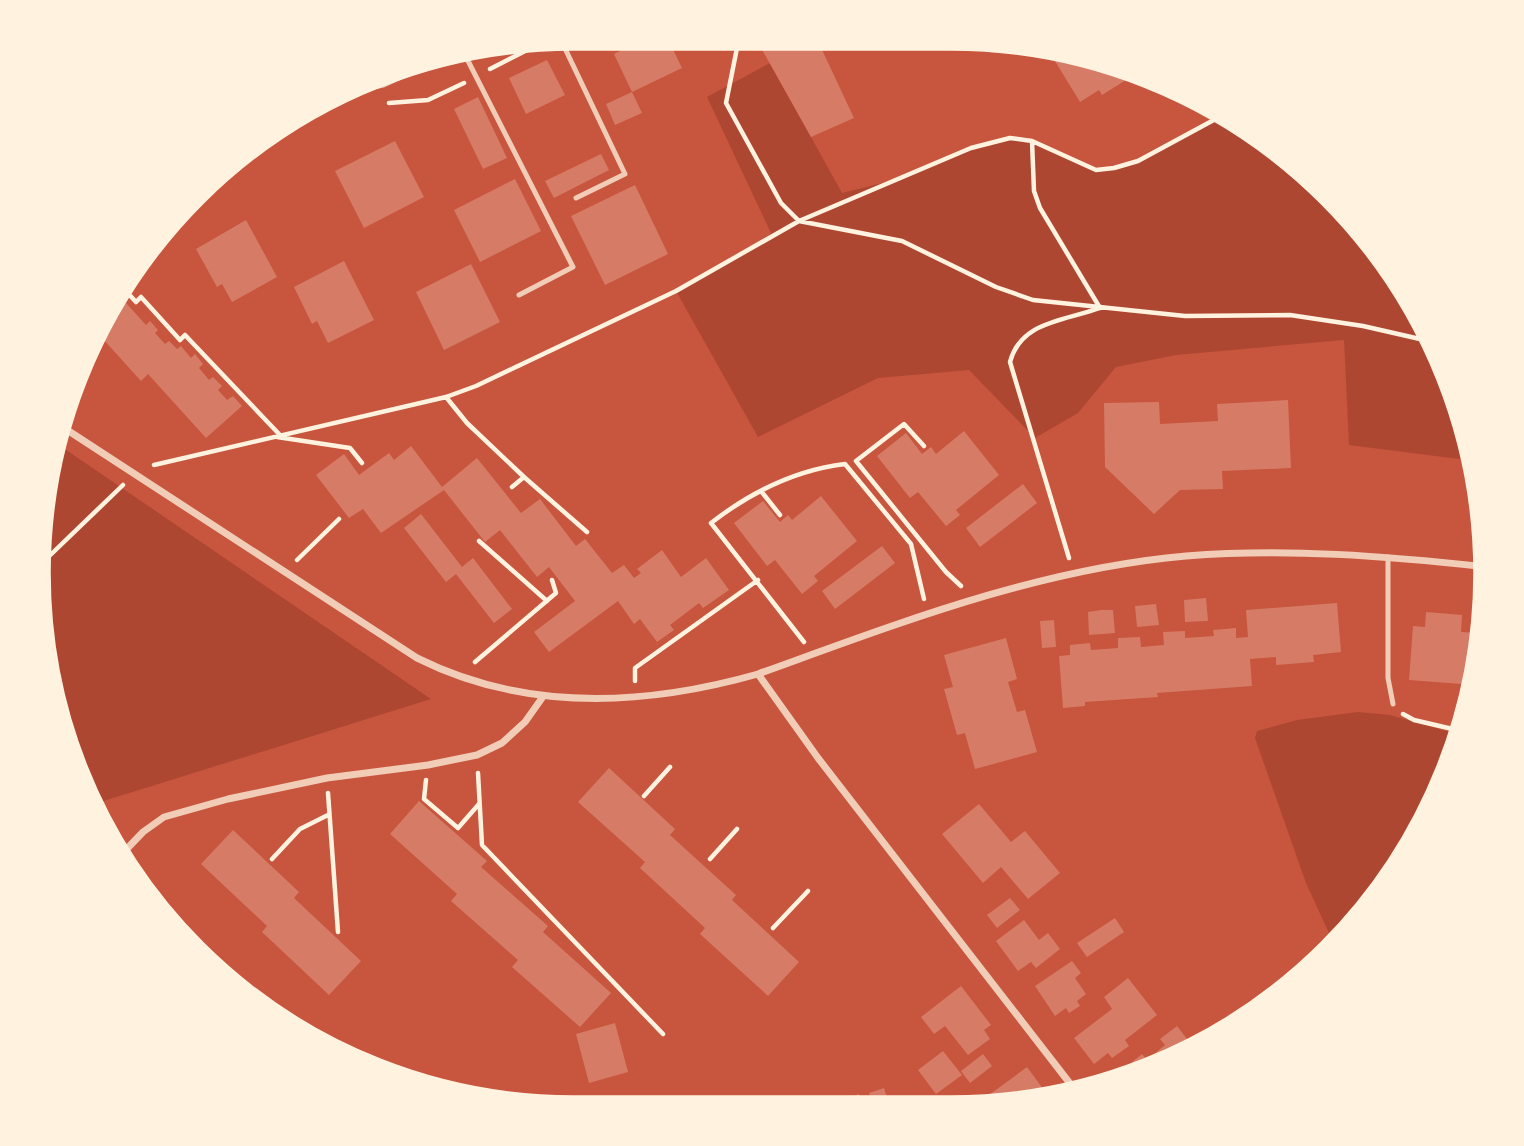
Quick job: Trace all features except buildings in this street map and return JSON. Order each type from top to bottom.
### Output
[{"type":"street","points":[[69,431],[428,664],[542,698],[634,699],[713,687],[758,674],[975,598],[1073,573],[1185,556],[1284,553],[1388,556],[1475,566]]},
{"type":"street","points":[[758,674],[852,803],[1070,1083]]},
{"type":"street","points":[[127,848],[143,832],[164,817],[228,799],[327,778],[428,765],[477,755],[502,743],[525,722],[542,698]]},
{"type":"lane","points":[[565,49],[625,174],[576,198]]},
{"type":"lane","points":[[467,60],[573,267],[519,295]]},
{"type":"lane","points":[[1388,556],[1388,678],[1393,704]]},
{"type":"path","points":[[737,49],[726,103],[781,203],[799,220],[902,241],[996,288],[1033,300],[1185,316],[1290,315],[1363,326],[1420,339]]},
{"type":"path","points":[[383,103],[428,100],[524,51]]},
{"type":"path","points":[[134,474],[159,463],[446,397],[676,291],[799,220],[971,148],[1010,138],[1032,141],[1096,170],[1114,169],[1138,162],[1215,120]]},
{"type":"path","points":[[1032,141],[1034,191],[1040,208],[1100,308]]},
{"type":"path","points":[[129,295],[136,302],[141,297],[180,340],[186,335],[276,435],[350,448],[362,463]]},
{"type":"path","points":[[1073,573],[1035,438],[1010,362],[1013,351],[1027,331],[1100,308]]},
{"type":"path","points":[[446,397],[467,423],[587,532]]},
{"type":"path","points":[[799,631],[711,523],[741,500],[811,468],[856,461],[904,424],[923,446]]},
{"type":"path","points":[[856,461],[946,572]]},
{"type":"path","points":[[845,464],[911,544],[928,613]]},
{"type":"path","points":[[512,486],[524,477]]},
{"type":"path","points":[[50,556],[120,487]]},
{"type":"path","points":[[761,491],[780,515]]},
{"type":"path","points":[[286,571],[339,519]]},
{"type":"path","points":[[479,541],[547,601]]},
{"type":"path","points":[[482,655],[556,593],[552,580]]},
{"type":"path","points":[[635,668],[758,580]]},
{"type":"path","points":[[1393,704],[1414,720],[1451,729]]},
{"type":"path","points":[[477,755],[482,845],[663,1034]]},
{"type":"path","points":[[428,765],[424,799],[458,828],[480,803]]},
{"type":"path","points":[[645,796],[670,768]]},
{"type":"path","points":[[327,778],[338,932]]},
{"type":"path","points":[[272,859],[300,829],[328,815]]},
{"type":"path","points":[[710,859],[737,829]]},
{"type":"path","points":[[773,928],[808,891]]},
{"type":"shaded area","points":[[770,63],[842,193],[895,180],[971,148],[1010,138],[1032,141],[1096,170],[1138,161],[1214,120],[1270,157],[1296,179],[1322,202],[1367,254],[1405,311],[1421,341],[1447,405],[1462,459],[1349,445],[1344,340],[1176,355],[1116,367],[1078,413],[1035,438],[969,370],[878,378],[758,437],[676,291],[767,240],[771,233],[707,97]]},
{"type":"shaded area","points":[[64,449],[431,699],[101,802],[67,709],[53,641],[50,539],[53,505]]},
{"type":"shaded area","points":[[1358,712],[1390,715],[1450,732],[1435,774],[1405,835],[1367,892],[1330,935],[1306,883],[1255,738],[1257,731],[1297,720]]}]
